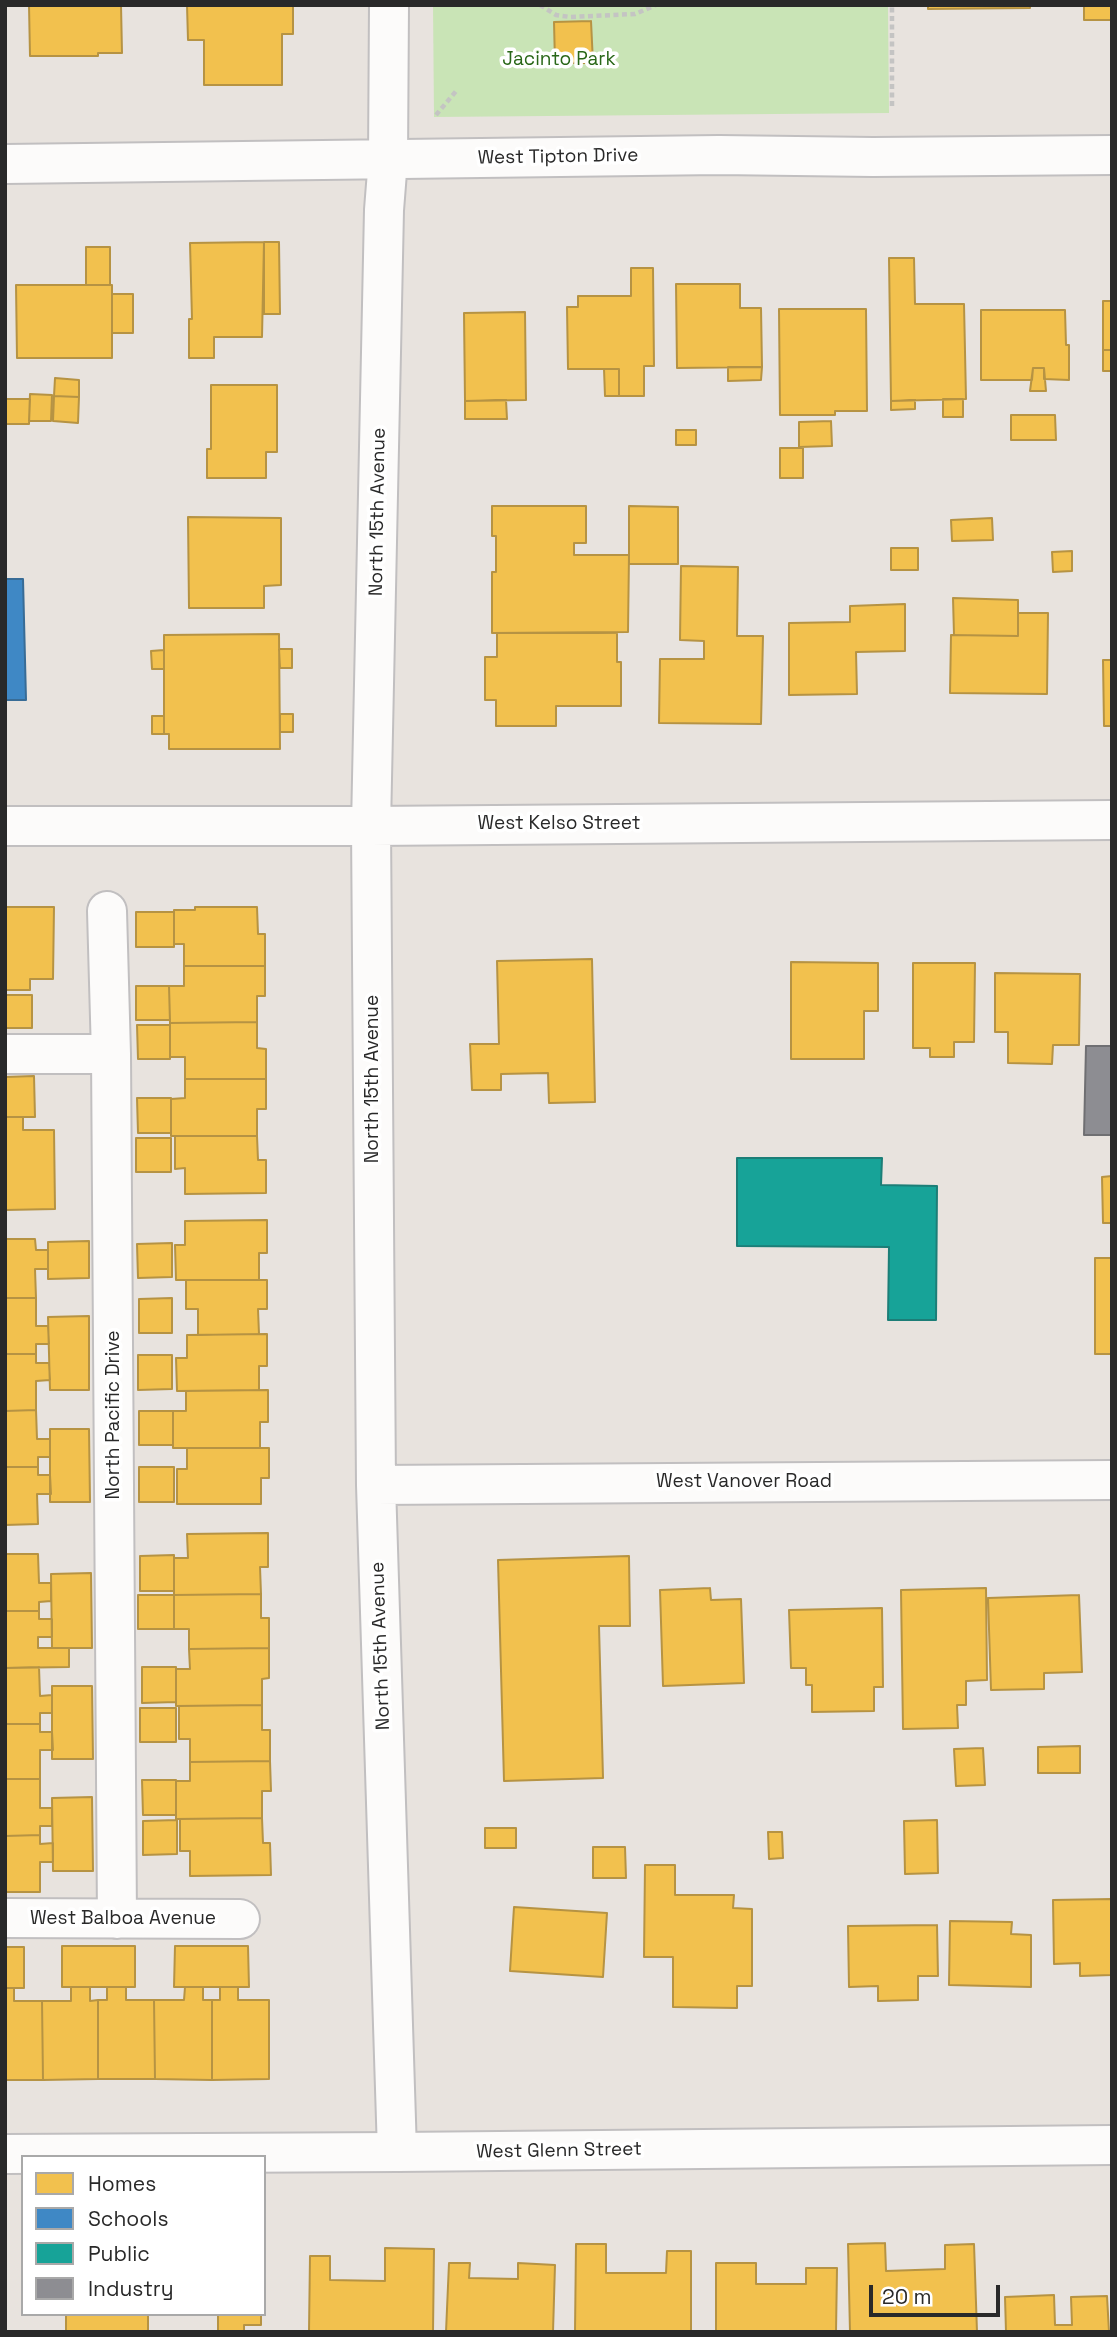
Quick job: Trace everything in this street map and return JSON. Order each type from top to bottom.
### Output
[{"type":"street","name":"North 15th Avenue","points":[[389,5],[388,159],[384,210],[371,826],[376,1485],[397,2152]]},
{"type":"street","name":"West Tipton Drive","points":[[5,164],[719,155],[1112,155]]},
{"type":"street","name":"West Kelso Street","points":[[5,827],[1112,820]]},
{"type":"street","name":"North Pacific Drive","points":[[107,911],[111,1054],[117,1919]]},
{"type":"street","points":[[5,1054],[111,1054]]},
{"type":"street","name":"West Vanover Road","points":[[376,1485],[1112,1480]]},
{"type":"street","name":"West Balboa Avenue","points":[[5,1918],[240,1919]]},
{"type":"street","name":"West Glenn Street","points":[[5,2154],[1112,2145]]},
{"type":"path","points":[[540,5],[556,15],[570,17],[635,15],[656,5]]},
{"type":"path","points":[[892,5],[892,106]]},
{"type":"path","points":[[436,114],[457,90]]},
{"type":"green space","name":"Jacinto Park","points":[[433,5],[888,5],[889,113],[434,117]]},
{"type":"building: Homes","points":[[29,5],[121,5],[122,53],[98,53],[98,56],[30,56]]},
{"type":"building: Homes","points":[[187,5],[293,5],[293,34],[282,34],[282,85],[204,85],[204,40],[188,40]]},
{"type":"building: Homes","points":[[928,5],[1030,5],[1030,8],[928,9]]},
{"type":"building: Homes","points":[[1084,5],[1112,5],[1112,20],[1084,20]]},
{"type":"building: Homes","points":[[591,21],[593,63],[555,63],[554,22]]},
{"type":"building: Homes","points":[[264,242],[262,337],[214,337],[214,358],[189,358],[189,319],[192,319],[190,243]]},
{"type":"building: Homes","points":[[264,242],[279,242],[280,314],[264,314]]},
{"type":"building: Homes","points":[[86,247],[110,247],[110,285],[86,285]]},
{"type":"building: Homes","points":[[889,258],[914,258],[915,304],[964,304],[966,399],[891,401]]},
{"type":"building: Homes","points":[[631,268],[653,268],[654,366],[644,366],[644,396],[619,396],[619,369],[568,369],[567,307],[578,307],[578,296],[631,296]]},
{"type":"building: Homes","points":[[676,284],[740,284],[740,308],[761,308],[762,367],[677,368]]},
{"type":"building: Homes","points":[[16,285],[112,285],[112,358],[17,358]]},
{"type":"building: Homes","points":[[112,294],[133,294],[133,333],[112,333]]},
{"type":"building: Homes","points":[[1103,301],[1112,301],[1112,350],[1103,350]]},
{"type":"building: Homes","points":[[779,309],[866,309],[867,411],[835,411],[835,415],[780,415]]},
{"type":"building: Homes","points":[[981,310],[1065,310],[1069,380],[1044,379],[1044,368],[1033,368],[1032,380],[981,380]]},
{"type":"building: Homes","points":[[525,312],[526,400],[465,401],[464,313]]},
{"type":"building: Homes","points":[[1103,350],[1112,350],[1112,371],[1103,371]]},
{"type":"building: Homes","points":[[728,367],[762,367],[761,380],[728,381]]},
{"type":"building: Homes","points":[[1033,368],[1044,368],[1046,391],[1030,391]]},
{"type":"building: Homes","points":[[604,369],[619,369],[619,396],[605,396]]},
{"type":"building: Homes","points":[[55,378],[79,380],[79,397],[54,396]]},
{"type":"building: Homes","points":[[211,385],[277,385],[277,452],[266,452],[266,478],[207,478],[207,449],[211,449]]},
{"type":"building: Homes","points":[[30,394],[52,395],[51,421],[29,421]]},
{"type":"building: Homes","points":[[54,396],[79,397],[78,423],[53,421]]},
{"type":"building: Homes","points":[[5,399],[30,399],[29,424],[5,424]]},
{"type":"building: Homes","points":[[943,399],[963,399],[963,417],[943,417]]},
{"type":"building: Homes","points":[[506,400],[507,419],[465,419],[465,401]]},
{"type":"building: Homes","points":[[915,400],[915,409],[891,410],[891,401]]},
{"type":"building: Homes","points":[[1011,415],[1055,415],[1056,440],[1011,440]]},
{"type":"building: Homes","points":[[831,421],[832,446],[799,447],[799,422]]},
{"type":"building: Homes","points":[[676,430],[696,430],[696,445],[676,445]]},
{"type":"building: Homes","points":[[780,448],[803,448],[803,478],[780,478]]},
{"type":"building: Homes","points":[[492,506],[586,506],[586,543],[574,543],[574,555],[629,555],[628,632],[492,633],[492,572],[496,572],[496,536],[492,536]]},
{"type":"building: Homes","points":[[629,506],[678,507],[678,564],[629,564]]},
{"type":"building: Homes","points":[[188,517],[281,518],[281,585],[264,586],[264,608],[189,608]]},
{"type":"building: Homes","points":[[992,518],[993,540],[952,541],[951,520]]},
{"type":"building: Homes","points":[[891,548],[918,548],[918,570],[891,570]]},
{"type":"building: Homes","points":[[1072,551],[1072,571],[1053,572],[1052,552]]},
{"type":"building: Homes","points":[[681,566],[738,567],[737,636],[763,636],[761,724],[659,723],[660,659],[704,659],[704,641],[680,640]]},
{"type":"building: Homes","points":[[953,598],[1018,600],[1018,636],[954,635]]},
{"type":"building: Homes","points":[[905,604],[905,651],[856,652],[857,694],[789,695],[789,623],[850,622],[850,606]]},
{"type":"building: Homes","points":[[1018,613],[1048,613],[1047,694],[950,693],[951,635],[1018,636]]},
{"type":"building: Homes","points":[[497,633],[617,633],[617,662],[621,662],[621,706],[556,706],[556,726],[496,726],[496,700],[485,700],[485,657],[497,657]]},
{"type":"building: Homes","points":[[279,634],[280,749],[169,749],[169,734],[164,734],[164,635]]},
{"type":"building: Homes","points":[[279,649],[292,649],[292,668],[280,668]]},
{"type":"building: Homes","points":[[164,650],[164,669],[152,669],[151,651]]},
{"type":"building: Homes","points":[[1103,660],[1112,660],[1112,726],[1104,726]]},
{"type":"building: Homes","points":[[280,714],[293,714],[293,732],[280,732]]},
{"type":"building: Homes","points":[[152,716],[164,716],[164,734],[152,734]]},
{"type":"building: Homes","points":[[5,907],[54,907],[53,979],[30,979],[30,990],[5,990]]},
{"type":"building: Homes","points":[[195,907],[257,907],[258,934],[265,934],[265,966],[184,966],[184,944],[174,944],[174,910],[195,910]]},
{"type":"building: Homes","points":[[136,912],[174,912],[174,947],[136,947]]},
{"type":"building: Homes","points":[[592,959],[595,1102],[549,1103],[548,1073],[501,1074],[501,1090],[472,1090],[470,1044],[499,1044],[497,961]]},
{"type":"building: Homes","points":[[791,962],[878,963],[878,1011],[864,1011],[864,1059],[791,1059]]},
{"type":"building: Homes","points":[[913,963],[975,963],[974,1042],[954,1042],[954,1057],[930,1057],[930,1048],[913,1048]]},
{"type":"building: Homes","points":[[184,966],[265,966],[265,996],[257,996],[257,1022],[170,1023],[169,986],[184,986]]},
{"type":"building: Homes","points":[[995,973],[1080,974],[1079,1045],[1053,1045],[1052,1064],[1008,1063],[1008,1032],[995,1032]]},
{"type":"building: Homes","points":[[136,986],[169,986],[170,1020],[136,1020]]},
{"type":"building: Homes","points":[[5,995],[32,995],[32,1028],[5,1028]]},
{"type":"building: Homes","points":[[257,1022],[257,1048],[266,1049],[266,1079],[185,1079],[185,1057],[170,1057],[170,1023]]},
{"type":"building: Homes","points":[[137,1025],[170,1025],[170,1059],[138,1059]]},
{"type":"building: Homes","points":[[34,1076],[35,1117],[5,1117],[5,1077]]},
{"type":"building: Homes","points":[[185,1079],[266,1079],[266,1109],[257,1109],[257,1136],[171,1136],[171,1099],[185,1098]]},
{"type":"building: Homes","points":[[137,1098],[171,1098],[171,1133],[138,1133]]},
{"type":"building: Homes","points":[[5,1117],[23,1117],[23,1130],[54,1130],[55,1209],[5,1210]]},
{"type":"building: Homes","points":[[175,1136],[257,1136],[258,1160],[266,1160],[266,1193],[185,1194],[185,1168],[175,1169]]},
{"type":"building: Homes","points":[[136,1138],[171,1138],[171,1172],[136,1172]]},
{"type":"building: Homes","points":[[1112,1176],[1112,1223],[1103,1223],[1102,1177]]},
{"type":"building: Homes","points":[[267,1220],[267,1253],[259,1253],[259,1280],[176,1280],[175,1245],[185,1245],[185,1221]]},
{"type":"building: Homes","points":[[5,1239],[35,1239],[36,1250],[48,1250],[48,1269],[35,1269],[36,1298],[5,1298]]},
{"type":"building: Homes","points":[[89,1241],[89,1278],[48,1279],[48,1242]]},
{"type":"building: Homes","points":[[172,1243],[172,1277],[138,1278],[137,1244]]},
{"type":"building: Homes","points":[[1095,1258],[1112,1258],[1112,1354],[1095,1354]]},
{"type":"building: Homes","points":[[186,1280],[267,1280],[267,1309],[258,1309],[259,1334],[198,1335],[198,1309],[186,1309]]},
{"type":"building: Homes","points":[[5,1298],[36,1298],[36,1326],[48,1326],[49,1344],[36,1344],[36,1354],[5,1354]]},
{"type":"building: Homes","points":[[172,1298],[172,1333],[139,1333],[139,1299]]},
{"type":"building: Homes","points":[[89,1316],[89,1390],[50,1390],[48,1317]]},
{"type":"building: Homes","points":[[267,1334],[267,1366],[259,1366],[259,1390],[177,1391],[176,1358],[187,1358],[187,1335]]},
{"type":"building: Homes","points":[[5,1354],[36,1354],[36,1363],[49,1363],[50,1380],[36,1381],[36,1410],[5,1411]]},
{"type":"building: Homes","points":[[138,1355],[172,1355],[172,1389],[138,1390]]},
{"type":"building: Homes","points":[[268,1390],[268,1422],[260,1422],[260,1448],[173,1448],[173,1411],[186,1411],[186,1391]]},
{"type":"building: Homes","points":[[36,1410],[37,1439],[50,1439],[50,1457],[38,1457],[38,1467],[5,1467],[5,1411]]},
{"type":"building: Homes","points":[[139,1411],[173,1411],[173,1445],[139,1445]]},
{"type":"building: Homes","points":[[50,1429],[89,1429],[90,1502],[50,1502]]},
{"type":"building: Homes","points":[[187,1448],[269,1448],[269,1478],[261,1478],[261,1504],[177,1504],[177,1469],[187,1469]]},
{"type":"building: Homes","points":[[5,1467],[38,1467],[38,1475],[50,1475],[51,1494],[37,1494],[38,1524],[5,1525]]},
{"type":"building: Homes","points":[[139,1467],[174,1467],[174,1502],[139,1502]]},
{"type":"building: Homes","points":[[268,1533],[268,1567],[260,1567],[261,1594],[174,1595],[174,1558],[188,1558],[187,1534]]},
{"type":"building: Homes","points":[[5,1554],[38,1554],[39,1583],[51,1583],[51,1601],[39,1602],[39,1611],[5,1611]]},
{"type":"building: Homes","points":[[174,1555],[174,1591],[140,1591],[140,1556]]},
{"type":"building: Homes","points":[[629,1556],[630,1626],[599,1626],[603,1778],[504,1781],[498,1560]]},
{"type":"building: Homes","points":[[91,1573],[92,1648],[52,1648],[51,1574]]},
{"type":"building: Homes","points":[[710,1588],[711,1600],[741,1599],[744,1683],[663,1686],[660,1590]]},
{"type":"building: Homes","points":[[986,1588],[987,1680],[966,1681],[966,1705],[957,1705],[958,1728],[903,1729],[901,1590]]},
{"type":"building: Homes","points":[[261,1594],[261,1618],[269,1618],[269,1648],[189,1649],[189,1629],[174,1629],[174,1595]]},
{"type":"building: Homes","points":[[138,1595],[174,1595],[174,1629],[138,1629]]},
{"type":"building: Homes","points":[[1079,1595],[1082,1672],[1044,1673],[1044,1689],[991,1690],[988,1598]]},
{"type":"building: Homes","points":[[882,1608],[883,1687],[874,1687],[874,1711],[812,1712],[812,1685],[806,1685],[806,1668],[791,1668],[789,1610]]},
{"type":"building: Homes","points":[[5,1611],[39,1611],[39,1619],[52,1619],[52,1637],[38,1637],[38,1648],[69,1648],[69,1667],[5,1668]]},
{"type":"building: Homes","points":[[269,1648],[269,1678],[262,1679],[262,1705],[176,1706],[176,1669],[190,1669],[189,1649]]},
{"type":"building: Homes","points":[[39,1667],[40,1696],[52,1695],[52,1713],[40,1713],[40,1724],[5,1724],[5,1668]]},
{"type":"building: Homes","points":[[142,1667],[176,1667],[176,1702],[142,1703]]},
{"type":"building: Homes","points":[[52,1686],[92,1686],[93,1759],[52,1759]]},
{"type":"building: Homes","points":[[262,1705],[262,1730],[270,1730],[270,1761],[190,1762],[190,1739],[179,1739],[179,1706]]},
{"type":"building: Homes","points":[[140,1708],[176,1708],[176,1742],[140,1742]]},
{"type":"building: Homes","points":[[5,1724],[40,1724],[40,1732],[52,1732],[53,1750],[40,1750],[40,1779],[5,1779]]},
{"type":"building: Homes","points":[[1080,1746],[1080,1773],[1038,1773],[1038,1747]]},
{"type":"building: Homes","points":[[983,1748],[985,1785],[956,1786],[954,1749]]},
{"type":"building: Homes","points":[[270,1761],[271,1791],[262,1791],[262,1818],[176,1819],[176,1781],[190,1781],[190,1762]]},
{"type":"building: Homes","points":[[5,1779],[40,1779],[40,1808],[52,1808],[52,1826],[40,1826],[40,1835],[5,1836]]},
{"type":"building: Homes","points":[[142,1780],[176,1780],[176,1815],[143,1815]]},
{"type":"building: Homes","points":[[92,1797],[93,1871],[53,1871],[52,1798]]},
{"type":"building: Homes","points":[[262,1818],[263,1843],[270,1843],[271,1875],[190,1876],[190,1851],[180,1851],[180,1819]]},
{"type":"building: Homes","points":[[177,1820],[177,1854],[143,1855],[143,1821]]},
{"type":"building: Homes","points":[[937,1820],[938,1873],[905,1874],[904,1821]]},
{"type":"building: Homes","points":[[485,1828],[516,1828],[516,1848],[485,1848]]},
{"type":"building: Homes","points":[[768,1832],[782,1832],[783,1858],[769,1859]]},
{"type":"building: Homes","points":[[40,1835],[40,1844],[53,1843],[53,1862],[40,1862],[40,1892],[5,1892],[5,1836]]},
{"type":"building: Homes","points":[[593,1847],[625,1847],[626,1878],[593,1878]]},
{"type":"building: Homes","points":[[645,1865],[675,1865],[675,1895],[734,1895],[733,1908],[752,1909],[752,1986],[737,1986],[737,2008],[673,2007],[673,1957],[644,1957]]},
{"type":"building: Homes","points":[[1112,1899],[1112,1975],[1080,1976],[1080,1963],[1054,1964],[1053,1900]]},
{"type":"building: Homes","points":[[514,1907],[607,1913],[603,1977],[510,1971]]},
{"type":"building: Homes","points":[[950,1921],[1012,1922],[1011,1934],[1031,1935],[1031,1987],[949,1985]]},
{"type":"building: Homes","points":[[937,1925],[938,1976],[918,1976],[918,2000],[878,2001],[878,1986],[849,1987],[848,1926]]},
{"type":"building: Homes","points":[[62,1946],[135,1946],[135,1987],[62,1987]]},
{"type":"building: Homes","points":[[175,1946],[248,1946],[249,1987],[174,1987]]},
{"type":"building: Homes","points":[[5,1947],[24,1947],[24,1988],[5,1988]]},
{"type":"building: Homes","points":[[71,1987],[90,1987],[90,2001],[98,2000],[98,2079],[43,2080],[42,2001],[71,2001]]},
{"type":"building: Homes","points":[[107,1987],[126,1987],[126,2000],[154,2000],[155,2079],[98,2079],[98,2000],[107,2000]]},
{"type":"building: Homes","points":[[185,1987],[203,1987],[203,2000],[212,2000],[212,2080],[155,2079],[154,2000],[184,2000]]},
{"type":"building: Homes","points":[[220,1987],[238,1987],[238,2000],[269,2000],[269,2079],[212,2080],[212,2000],[220,2000]]},
{"type":"building: Homes","points":[[5,1988],[14,1988],[14,2001],[42,2001],[43,2080],[5,2080]]},
{"type":"building: Homes","points":[[885,2243],[886,2271],[945,2269],[945,2245],[974,2244],[977,2332],[850,2332],[848,2244]]},
{"type":"building: Homes","points":[[576,2244],[606,2244],[606,2273],[666,2273],[667,2251],[691,2251],[691,2332],[575,2332]]},
{"type":"building: Homes","points":[[385,2248],[434,2249],[433,2332],[309,2332],[310,2256],[330,2256],[330,2280],[385,2281]]},
{"type":"building: Homes","points":[[449,2263],[470,2263],[469,2278],[518,2279],[518,2263],[555,2265],[553,2332],[446,2332]]},
{"type":"building: Homes","points":[[716,2263],[756,2263],[756,2284],[806,2284],[806,2268],[837,2268],[836,2332],[716,2332]]},
{"type":"building: Homes","points":[[1054,2295],[1055,2325],[1072,2325],[1071,2297],[1107,2296],[1109,2332],[1006,2332],[1005,2297]]},
{"type":"building: Homes","points":[[66,2316],[148,2316],[148,2332],[66,2332]]},
{"type":"building: Homes","points":[[218,2316],[261,2316],[261,2325],[244,2325],[244,2332],[218,2332]]},
{"type":"building: Schools","points":[[5,579],[23,579],[26,700],[5,700]]},
{"type":"building: Public","points":[[737,1158],[882,1158],[881,1185],[937,1186],[936,1320],[888,1320],[889,1247],[737,1246]]},
{"type":"building: Industry","points":[[1086,1046],[1112,1046],[1112,1135],[1084,1135]]}]
